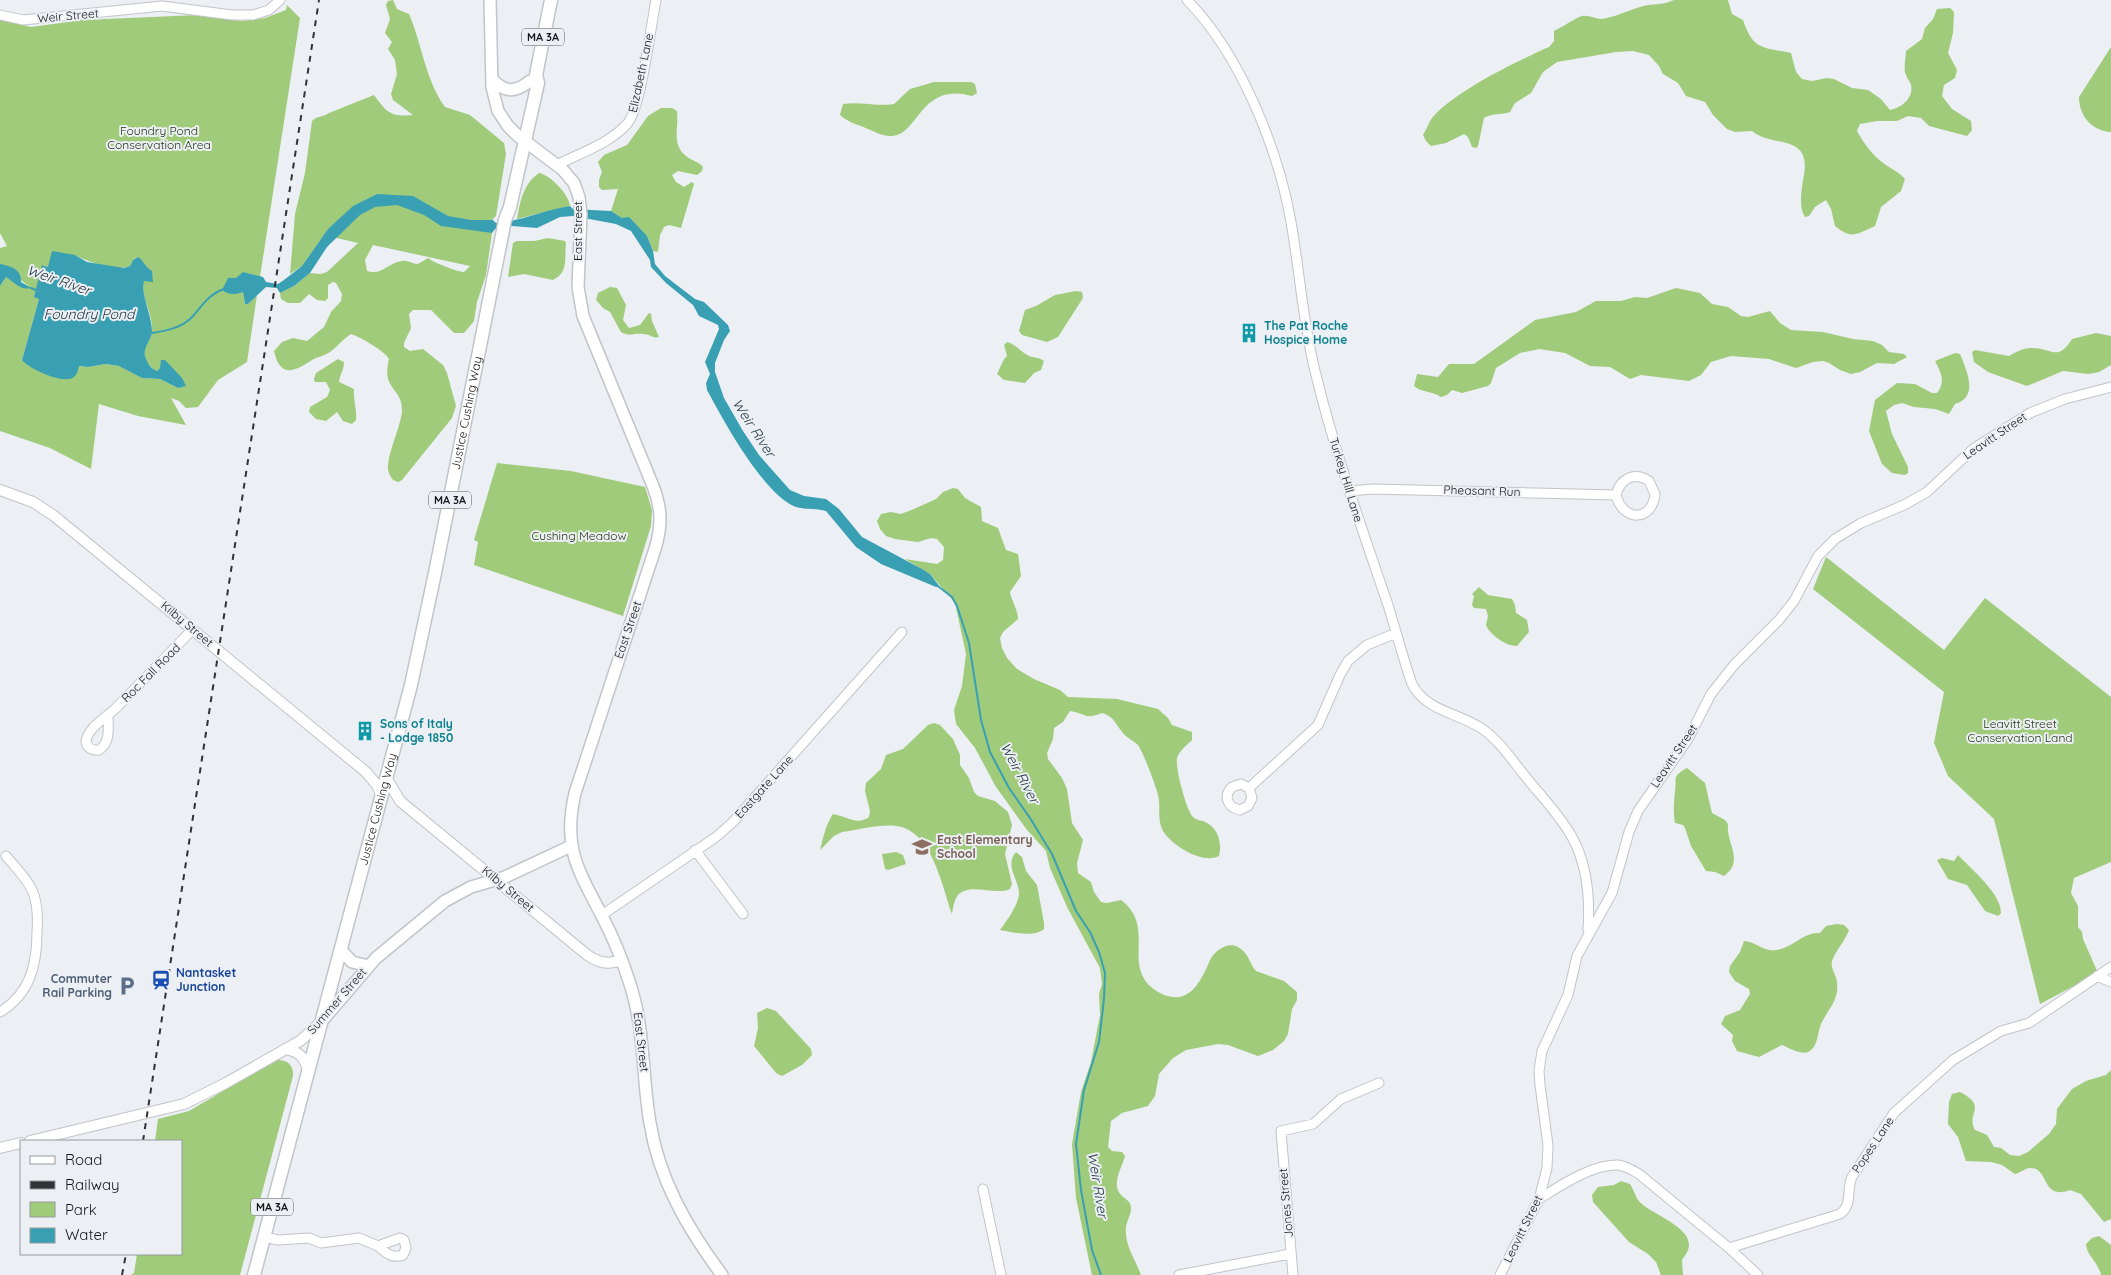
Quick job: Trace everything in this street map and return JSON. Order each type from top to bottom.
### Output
[{"type":"main road","name":"East Street","points":[[490,0],[492,79],[494,98],[498,111],[508,126],[521,139],[557,165],[574,183],[579,197],[578,287],[583,316],[593,345],[653,486],[662,518],[655,549],[575,793],[570,821],[571,846],[579,872],[602,915],[631,985],[639,1022],[648,1114],[657,1156],[683,1217],[722,1275]]},
{"type":"main road","name":"Justice Cushing Way","points":[[254,1275],[388,775],[412,677],[435,573],[504,224],[507,185],[538,83],[533,78],[551,0]]},
{"type":"main road","points":[[492,79],[502,88],[512,92],[533,78]]},
{"type":"main road","name":"Summer Street","points":[[322,1022],[369,966],[451,897],[484,882],[505,877],[571,846]]},
{"type":"main road","points":[[341,950],[352,962],[369,966]]},
{"type":"street","name":"Weir Street","points":[[0,15],[23,20],[162,6],[232,15],[253,15],[269,10],[280,0]]},
{"type":"street","name":"Elizabeth Lane","points":[[557,165],[610,138],[633,117],[639,95],[656,0]]},
{"type":"street","name":"Turkey Hill Lane","points":[[1186,0],[1216,37],[1243,79],[1274,158],[1290,221],[1301,298],[1314,368],[1349,491],[1408,674],[1417,693],[1430,704],[1486,732],[1515,764],[1568,830],[1582,866],[1589,906],[1588,933]]},
{"type":"street","name":"Leavitt Street","points":[[1500,1275],[1539,1199],[1547,1168],[1548,1156],[1540,1084],[1540,1060],[1546,1041],[1566,999],[1575,960],[1588,933],[1603,909],[1616,880],[1633,821],[1644,801],[1688,739],[1718,683],[1794,602],[1818,556],[1829,544],[1854,527],[1904,505],[1927,492],[1973,449],[2021,418],[2053,403],[2111,387]]},
{"type":"street","points":[[1636,476],[1649,481],[1655,494],[1651,507],[1643,514],[1637,515],[1623,511],[1618,505],[1616,495],[1618,486],[1625,479],[1636,476]]},
{"type":"street","name":"Pheasant Run","points":[[1349,491],[1373,488],[1616,495]]},
{"type":"street","name":"Kilby Street","points":[[0,490],[25,499],[47,510],[193,629],[366,772],[377,784],[381,801]]},
{"type":"street","name":"Roc Fall Road","points":[[108,715],[193,629]]},
{"type":"street","name":"Eastgate Lane","points":[[602,915],[733,822],[902,632]]},
{"type":"street","points":[[1249,788],[1318,725],[1340,674],[1354,655],[1368,645],[1396,633]]},
{"type":"street","points":[[366,772],[388,775]]},
{"type":"street","name":"Kilby Street","points":[[388,775],[400,801],[590,957],[606,964],[622,960]]},
{"type":"street","points":[[381,801],[400,801]]},
{"type":"street","points":[[695,850],[743,914]]},
{"type":"street","points":[[0,1012],[25,990],[34,969],[37,947],[38,919],[34,896],[24,877],[6,856]]},
{"type":"street","points":[[1589,906],[1603,909]]},
{"type":"street","name":"Popes Lane","points":[[1729,1248],[1843,1213],[1849,1201],[1848,1188],[1852,1177],[1888,1121],[1909,1099],[1953,1060],[1969,1049],[2001,1031],[2029,1023],[2111,967]]},
{"type":"street","points":[[2097,976],[2111,982]]},
{"type":"street","name":"Summer Street","points":[[34,1140],[178,1106],[205,1094],[286,1050],[322,1022]]},
{"type":"street","points":[[286,1050],[300,1055],[307,1065],[308,1072]]},
{"type":"street","name":"Jones Street","points":[[1293,1275],[1281,1131],[1313,1124],[1341,1099],[1379,1083]]},
{"type":"street","points":[[0,1148],[20,1143]]},
{"type":"street","points":[[1539,1199],[1572,1179],[1596,1169],[1618,1165],[1628,1168],[1639,1174],[1729,1248],[1758,1275]]},
{"type":"street","points":[[984,1189],[1001,1275]]},
{"type":"street","points":[[264,1237],[278,1240],[310,1238],[321,1243],[356,1238],[368,1240],[378,1246]]},
{"type":"street","points":[[1180,1275],[1290,1254]]},
{"type":"green space","points":[[393,0],[397,9],[409,14],[428,73],[445,107],[470,115],[504,143],[506,154],[496,216],[491,221],[489,232],[492,233],[486,275],[477,302],[474,321],[464,333],[454,333],[431,310],[413,310],[409,314],[411,328],[404,347],[410,351],[423,349],[443,365],[456,406],[452,418],[402,480],[398,482],[393,480],[388,470],[388,463],[402,412],[399,397],[388,378],[389,359],[387,356],[372,345],[351,334],[330,352],[294,370],[284,369],[277,360],[274,351],[282,342],[293,338],[307,341],[324,327],[331,312],[341,301],[342,294],[336,283],[333,282],[328,285],[328,298],[325,301],[317,300],[309,294],[300,303],[288,303],[281,299],[280,293],[294,286],[310,273],[321,274],[327,272],[358,243],[324,235],[302,266],[290,274],[295,214],[305,173],[312,121],[374,95],[386,110],[399,115],[413,115],[393,100],[391,94],[397,74],[395,60],[388,49],[392,42],[385,33],[390,19],[386,5],[388,1]],"holes":[[[373,245],[470,266],[464,272],[461,272],[428,258],[418,264],[404,261],[397,262],[377,272],[372,272],[367,271],[365,260]]]},
{"type":"green space","points":[[1674,0],[1728,0],[1732,14],[1743,20],[1755,42],[1766,48],[1791,53],[1796,72],[1802,79],[1812,81],[1827,78],[1834,79],[1852,88],[1868,90],[1881,99],[1890,110],[1906,102],[1911,94],[1911,85],[1905,70],[1906,51],[1922,39],[1925,28],[1933,19],[1937,9],[1950,8],[1954,12],[1953,33],[1948,53],[1957,70],[1955,78],[1944,85],[1942,96],[1952,109],[1971,121],[1972,130],[1967,136],[1929,126],[1921,118],[1908,116],[1897,121],[1877,121],[1860,124],[1857,131],[1869,150],[1905,179],[1901,191],[1881,207],[1875,226],[1854,234],[1846,233],[1835,226],[1831,209],[1826,200],[1815,207],[1809,216],[1805,217],[1801,202],[1805,162],[1802,153],[1796,147],[1760,136],[1752,131],[1735,132],[1727,129],[1713,115],[1705,102],[1686,96],[1678,83],[1663,74],[1659,66],[1649,55],[1633,51],[1557,62],[1543,72],[1531,93],[1515,103],[1510,112],[1490,115],[1484,118],[1476,148],[1472,147],[1468,137],[1464,134],[1446,143],[1431,146],[1426,141],[1423,135],[1430,121],[1452,100],[1485,79],[1549,47],[1554,41],[1554,31],[1576,18],[1587,16],[1602,19],[1644,6]]},
{"type":"green space","name":"Foundry Pond Conservation Area","points":[[287,5],[300,18],[260,277],[243,272],[245,304],[248,304],[257,295],[247,362],[218,380],[198,407],[186,408],[179,401],[171,398],[186,425],[138,416],[99,404],[91,469],[50,448],[0,431],[0,286],[6,277],[29,286],[10,268],[0,264],[0,248],[7,246],[0,233],[0,19],[31,27],[83,20],[198,15],[241,21],[265,18],[286,10]],"holes":[[[75,255],[118,268],[130,266],[133,260],[138,257],[141,260],[144,270],[143,291],[152,325],[152,334],[145,347],[146,359],[154,370],[157,371],[160,368],[178,388],[160,379],[142,378],[120,366],[106,364],[88,367],[22,360],[39,299],[43,265],[48,267]]]},
{"type":"green space","points":[[2111,47],[2111,132],[2098,129],[2088,121],[2081,110],[2079,97]]},
{"type":"green space","points":[[934,82],[971,82],[975,84],[977,93],[972,96],[954,93],[941,96],[930,102],[908,128],[900,134],[890,136],[879,134],[840,115],[843,104],[894,104],[910,89]]},
{"type":"green space","points":[[661,108],[672,108],[677,111],[677,141],[681,151],[703,167],[702,171],[697,175],[678,171],[672,175],[676,182],[684,187],[692,182],[694,184],[681,228],[669,225],[664,227],[660,235],[658,252],[653,251],[647,236],[611,211],[618,189],[602,190],[599,187],[602,172],[598,162],[604,155],[627,145],[648,116]]},
{"type":"green space","points":[[539,173],[548,177],[558,186],[569,201],[570,206],[517,219],[526,188],[529,182]]},
{"type":"green space","points":[[548,238],[565,241],[566,243],[564,269],[558,277],[553,280],[524,274],[508,277],[513,243]]},
{"type":"green space","points":[[610,287],[617,288],[626,305],[623,320],[629,328],[640,325],[649,313],[659,337],[621,332],[610,312],[603,308],[596,300],[598,293]]},
{"type":"green space","points":[[1676,288],[1700,293],[1712,304],[1728,307],[1741,316],[1748,317],[1770,311],[1780,323],[1791,330],[1823,332],[1853,339],[1873,341],[1882,345],[1889,352],[1904,354],[1907,357],[1894,364],[1877,363],[1860,372],[1851,374],[1823,361],[1813,362],[1796,368],[1769,359],[1731,356],[1711,362],[1701,375],[1689,381],[1641,375],[1630,379],[1610,367],[1590,366],[1565,353],[1539,349],[1520,353],[1496,368],[1491,383],[1488,386],[1462,393],[1452,390],[1447,395],[1441,397],[1414,386],[1417,374],[1438,377],[1449,364],[1474,364],[1535,320],[1576,312],[1596,301],[1621,301],[1635,297],[1647,298]]},
{"type":"green space","points":[[1076,291],[1082,292],[1083,298],[1058,337],[1047,342],[1022,335],[1019,331],[1025,310],[1055,295]]},
{"type":"green space","points":[[2096,333],[2111,336],[2111,365],[2099,372],[2088,374],[2063,371],[2027,386],[1988,372],[1974,362],[1972,352],[1975,350],[2009,356],[2022,349],[2038,348],[2058,352],[2067,346],[2072,339]]},
{"type":"green space","points":[[1007,342],[1013,344],[1029,356],[1044,361],[1041,370],[1034,373],[1025,383],[1004,380],[997,374],[1007,356],[1004,345]]},
{"type":"green space","points":[[1955,353],[1960,354],[1963,361],[1968,375],[1969,390],[1967,396],[1955,404],[1949,414],[1935,409],[1914,407],[1902,403],[1894,405],[1886,411],[1892,434],[1908,467],[1908,473],[1905,475],[1892,473],[1882,464],[1869,431],[1875,400],[1897,383],[1915,384],[1932,393],[1937,393],[1942,381],[1941,373],[1935,361]]},
{"type":"green space","points":[[338,359],[344,362],[339,382],[354,389],[356,420],[352,424],[343,421],[337,412],[326,421],[316,419],[309,412],[310,407],[327,397],[330,390],[326,382],[315,382],[316,373]]},
{"type":"green space","name":"Cushing Meadow","points":[[497,463],[571,471],[645,487],[652,510],[651,526],[623,616],[474,565],[478,542],[474,540]]},
{"type":"green space","points":[[953,488],[958,489],[965,498],[981,507],[982,521],[998,528],[1006,550],[1018,554],[1021,576],[1010,592],[1018,619],[1003,632],[1000,638],[1007,658],[1017,669],[1034,679],[1060,690],[1068,697],[1117,699],[1158,709],[1168,718],[1172,725],[1192,732],[1192,740],[1177,758],[1179,779],[1190,813],[1193,817],[1211,826],[1217,833],[1220,847],[1219,856],[1212,858],[1204,858],[1187,852],[1171,841],[1166,835],[1162,829],[1159,816],[1157,791],[1143,754],[1138,745],[1125,735],[1109,716],[1102,713],[1089,716],[1070,711],[1063,722],[1054,728],[1053,739],[1047,753],[1048,759],[1062,778],[1067,789],[1072,823],[1083,840],[1077,863],[1078,873],[1091,882],[1094,892],[1101,902],[1107,903],[1121,900],[1132,911],[1137,923],[1139,936],[1141,972],[1148,983],[1160,993],[1170,997],[1186,995],[1198,984],[1215,953],[1226,946],[1234,945],[1247,955],[1256,971],[1284,981],[1297,992],[1297,1000],[1292,1009],[1288,1034],[1284,1041],[1273,1050],[1258,1056],[1228,1045],[1218,1044],[1186,1050],[1173,1058],[1159,1074],[1155,1096],[1148,1106],[1122,1113],[1111,1121],[1108,1147],[1112,1151],[1122,1152],[1125,1156],[1118,1176],[1117,1187],[1131,1206],[1126,1233],[1130,1251],[1141,1275],[1092,1275],[1076,1198],[1072,1144],[1081,1092],[1091,1062],[1100,1015],[1099,994],[1102,984],[1100,968],[1068,909],[1050,868],[1046,851],[1027,830],[996,787],[975,748],[956,724],[954,710],[962,686],[966,654],[955,603],[930,574],[905,559],[937,564],[943,560],[944,547],[937,539],[931,538],[918,542],[886,536],[880,529],[877,521],[881,514],[891,512],[901,514],[936,499],[943,492]]},
{"type":"green space","name":"Leavitt Street Conservation Land","points":[[1826,557],[1944,650],[1985,598],[2111,697],[2111,862],[2074,878],[2071,893],[2078,906],[2078,927],[2082,932],[2083,939],[2098,973],[2040,1004],[1994,819],[1948,776],[1934,743],[1944,692],[1813,589]]},
{"type":"green space","points":[[1479,587],[1488,595],[1512,599],[1516,613],[1527,620],[1529,632],[1517,646],[1503,642],[1495,636],[1486,625],[1488,616],[1486,609],[1474,608],[1472,605],[1474,596],[1472,594]]},
{"type":"green space","points":[[934,723],[940,725],[953,739],[960,755],[960,765],[969,778],[974,792],[978,796],[995,801],[1008,812],[1012,825],[1005,854],[1012,884],[1010,889],[1004,891],[976,889],[963,891],[956,899],[952,914],[934,861],[919,838],[908,830],[896,826],[883,826],[842,832],[834,836],[820,850],[833,814],[856,821],[865,820],[869,817],[870,811],[865,791],[866,783],[881,769],[886,755],[903,749],[928,725]]},
{"type":"green space","points":[[1687,768],[1705,783],[1712,813],[1725,820],[1728,824],[1734,858],[1730,870],[1724,876],[1706,871],[1691,846],[1685,828],[1683,825],[1675,823],[1676,778]]},
{"type":"green space","points":[[896,852],[903,855],[906,864],[888,870],[885,869],[882,854]]},
{"type":"green space","points":[[1016,852],[1022,857],[1026,871],[1037,885],[1044,923],[1044,929],[1040,932],[1023,934],[1000,930],[1012,913],[1018,899],[1018,888],[1011,862]]},
{"type":"green space","points":[[1958,855],[1996,897],[2001,913],[1998,916],[1985,911],[1967,885],[1948,879],[1937,860],[1942,858],[1954,861]]},
{"type":"green space","points":[[1844,925],[1849,930],[1832,961],[1832,967],[1837,980],[1836,994],[1833,1004],[1820,1026],[1812,1050],[1802,1053],[1782,1045],[1759,1057],[1737,1051],[1732,1041],[1733,1035],[1721,1024],[1725,1016],[1740,1010],[1750,994],[1749,989],[1735,981],[1729,972],[1730,966],[1740,952],[1744,941],[1768,950],[1777,950],[1789,946],[1803,937],[1820,933],[1826,926]]},
{"type":"green space","points":[[767,1008],[776,1011],[811,1049],[812,1055],[802,1065],[782,1076],[776,1073],[754,1046],[758,1028],[757,1013]]},
{"type":"green space","points":[[276,1060],[286,1062],[291,1066],[293,1076],[240,1275],[131,1275],[134,1273],[137,1255],[182,1255],[182,1140],[155,1140],[158,1119],[189,1111]]},
{"type":"green space","points":[[2111,1070],[2111,1219],[2104,1222],[2081,1194],[2070,1190],[2054,1191],[2036,1169],[2028,1168],[2015,1174],[2002,1165],[1991,1162],[1966,1161],[1958,1137],[1948,1124],[1949,1102],[1952,1094],[1960,1092],[1969,1097],[1975,1106],[1973,1124],[1975,1130],[1987,1135],[1994,1147],[2001,1148],[2010,1155],[2019,1156],[2028,1152],[2049,1134],[2056,1124],[2057,1109],[2072,1089],[2086,1081],[2106,1075]]},
{"type":"green space","points":[[1621,1181],[1630,1184],[1642,1204],[1672,1223],[1686,1236],[1689,1242],[1688,1251],[1682,1260],[1683,1275],[1661,1275],[1656,1262],[1648,1254],[1629,1242],[1593,1202],[1592,1195],[1598,1187],[1614,1185]]},
{"type":"green space","points":[[2099,1236],[2111,1245],[2111,1275],[2101,1275],[2087,1248],[2086,1244],[2092,1238]]},
{"type":"water","points":[[377,194],[413,196],[448,216],[471,220],[493,220],[496,223],[570,206],[573,209],[611,211],[622,218],[629,217],[647,236],[653,251],[655,264],[665,276],[695,299],[704,302],[728,325],[730,331],[724,340],[715,363],[715,372],[724,398],[759,455],[790,490],[804,496],[826,499],[839,509],[862,537],[930,574],[940,587],[881,564],[856,547],[826,511],[796,507],[784,500],[771,488],[758,473],[734,437],[707,390],[706,383],[710,374],[705,362],[719,329],[718,325],[699,316],[693,305],[666,283],[651,267],[650,260],[631,231],[616,224],[573,216],[560,217],[537,228],[512,226],[495,229],[492,233],[441,226],[424,215],[397,205],[375,207],[360,215],[327,247],[310,273],[294,286],[280,293],[277,288],[266,287],[248,304],[245,304],[243,292],[232,294],[222,290],[228,278],[236,278],[243,272],[263,277],[266,282],[278,284],[302,266],[328,229],[353,206]]},
{"type":"water","name":"Foundry Pond","points":[[52,251],[75,255],[87,262],[124,268],[130,266],[133,260],[138,257],[152,271],[153,282],[144,281],[143,286],[152,331],[145,349],[146,359],[151,367],[157,371],[160,368],[161,360],[165,360],[182,378],[186,386],[178,388],[160,379],[142,378],[119,366],[106,364],[88,367],[79,366],[74,377],[69,379],[55,378],[32,368],[22,360],[39,299],[34,297],[42,265],[48,267]]},
{"type":"water","points":[[0,264],[15,269],[20,274],[21,282],[31,288],[21,287],[6,277],[0,286]]},
{"type":"waterway","name":"Weir River","points":[[31,288],[38,291]]},
{"type":"waterway","name":"Weir River","points":[[152,333],[168,330],[188,321],[210,297],[224,289]]},
{"type":"waterway","name":"Weir River","points":[[939,587],[952,597],[957,606],[969,643],[981,720],[990,752],[1009,788],[1052,854],[1076,911],[1090,932],[1099,952],[1105,973],[1099,1042],[1084,1090],[1076,1144],[1081,1190],[1092,1250],[1101,1275]]},
{"type":"railway","points":[[143,1140],[319,0]]},
{"type":"railway","points":[[122,1275],[126,1255]]},
{"type":"place","name":"The Pat Roche Hospice Home","points":[[1249,333]]},
{"type":"place","name":"Sons of Italy - Lodge 1850","points":[[365,731]]},
{"type":"place","name":"East Elementary School","points":[[922,847]]},
{"type":"place","name":"Nantasket Junction","points":[[161,980]]},
{"type":"place","name":"Commuter Rail Parking","points":[[127,986]]}]
